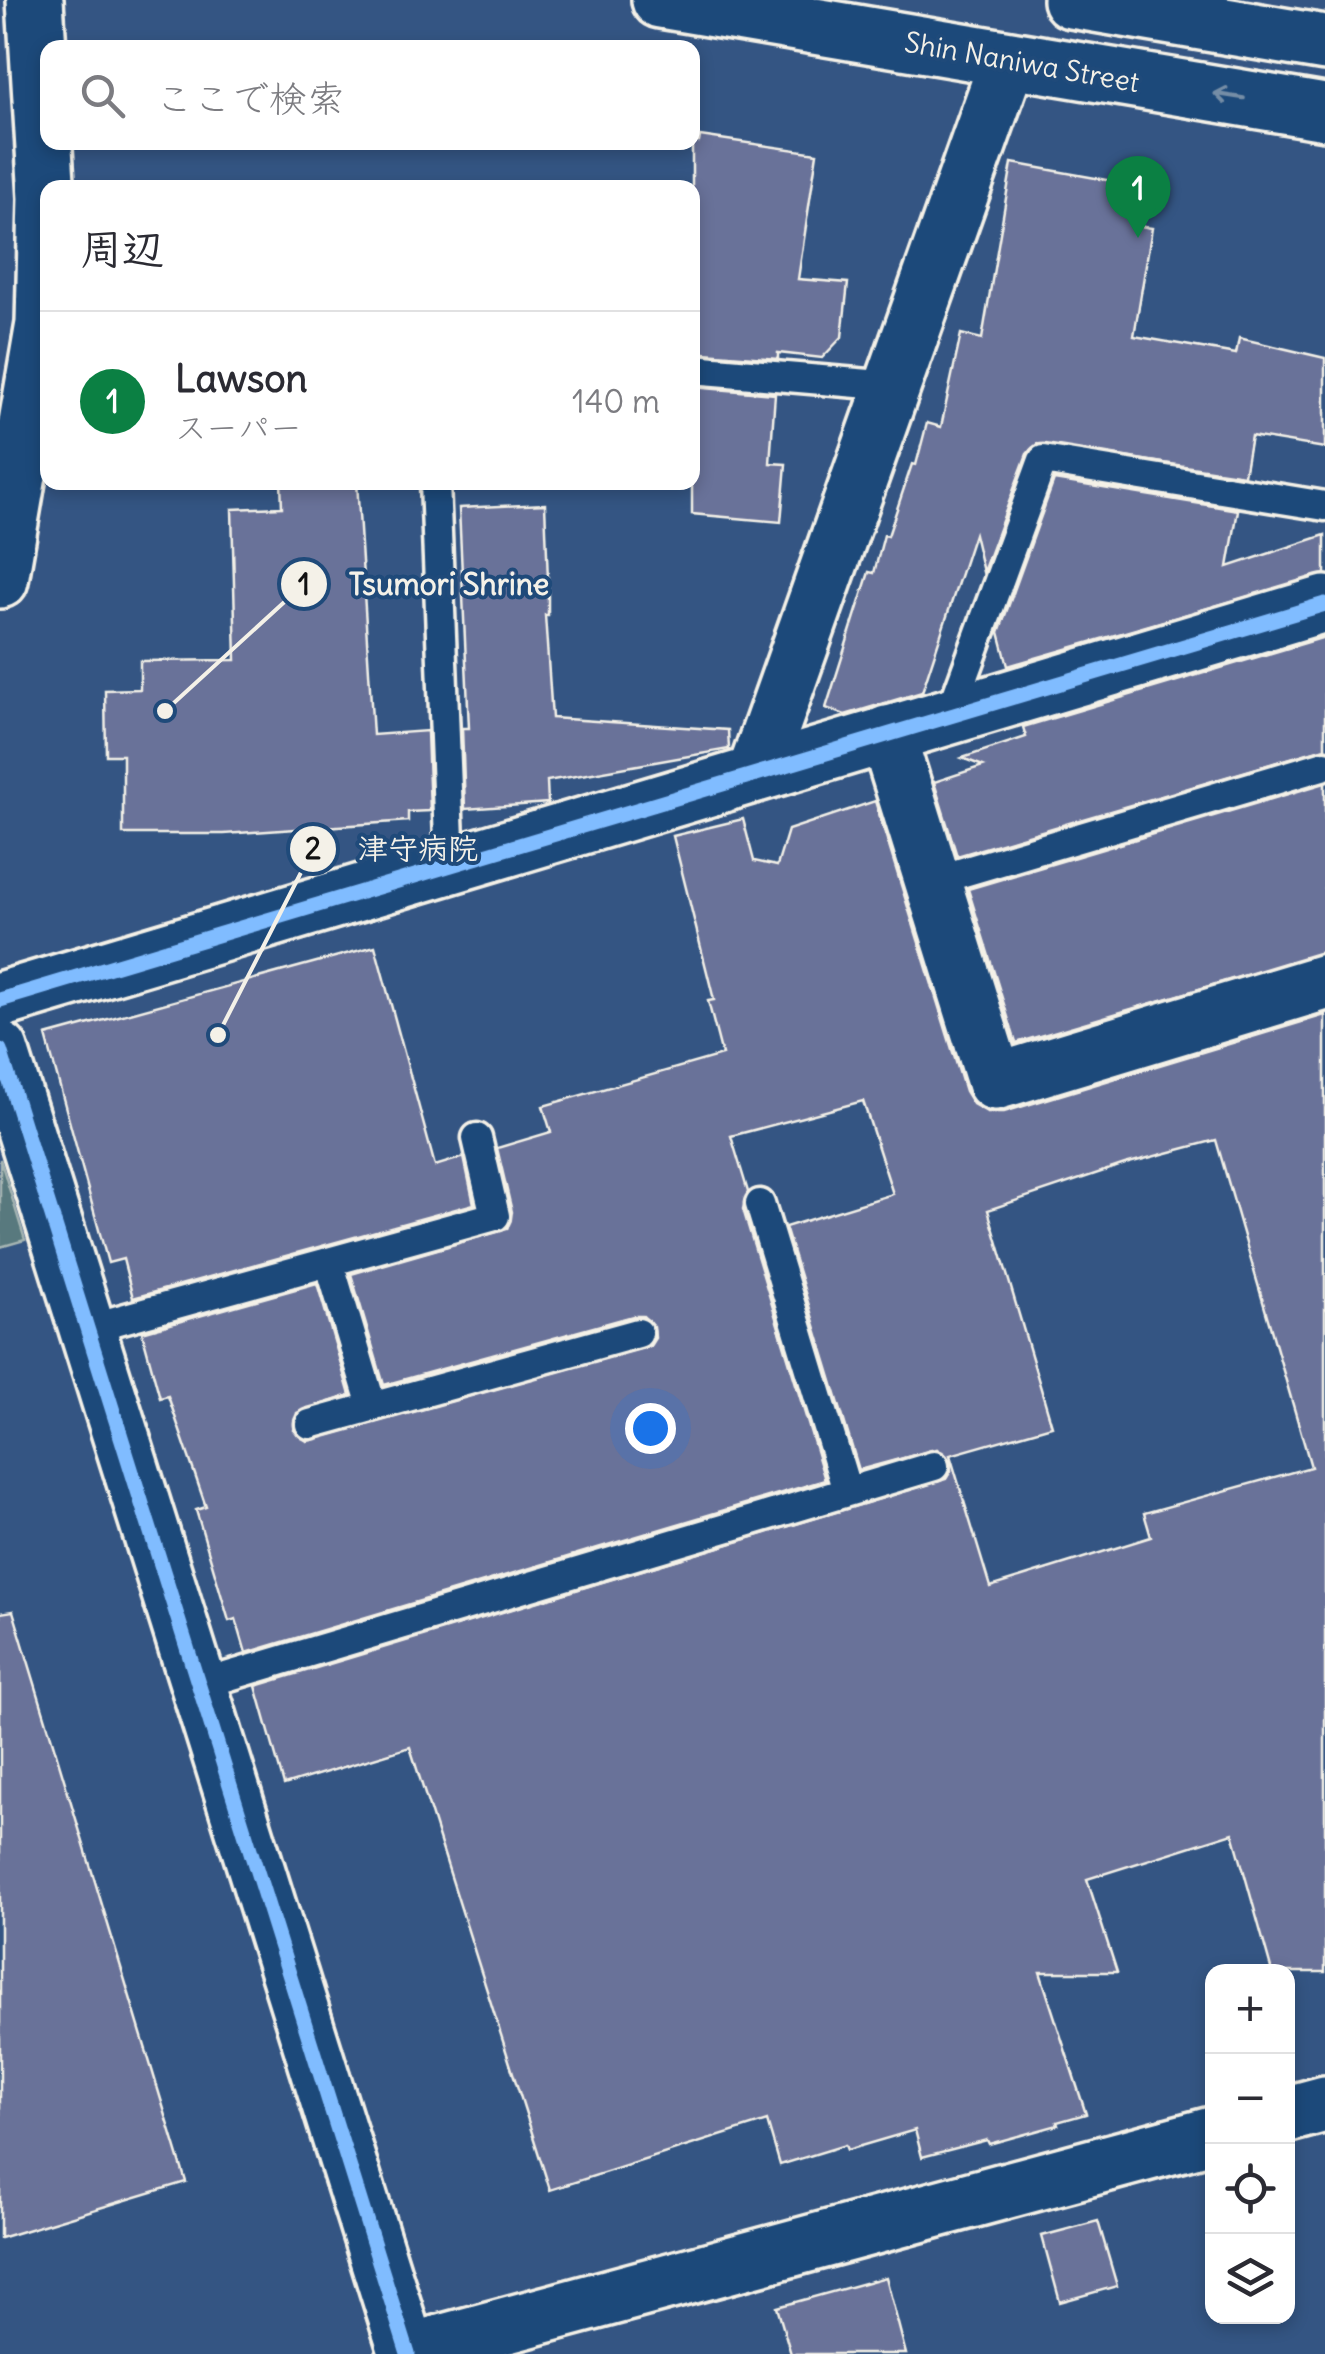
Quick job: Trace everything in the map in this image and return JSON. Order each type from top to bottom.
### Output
[{"type":"street","points":[[35,0],[40,82]]},
{"type":"street","name":"Shin Naniwa Street","points":[[660,0],[1325,112]]},
{"type":"street","points":[[1071,0],[1325,43]]},
{"type":"street","points":[[755,774],[1008,60]]},
{"type":"street","points":[[44,150],[46,180]]},
{"type":"street","points":[[0,580],[22,330],[40,235]]},
{"type":"street","points":[[0,1000],[1325,604]]},
{"type":"street","points":[[887,734],[995,1082],[1325,982]]},
{"type":"street","points":[[0,1050],[407,2353],[1205,2136]]},
{"type":"street","points":[[1295,2112],[1325,2104]]},
{"type":"lane","points":[[700,370],[892,386]]},
{"type":"lane","points":[[950,715],[1043,460],[1325,506]]},
{"type":"lane","points":[[435,490],[450,866]]},
{"type":"lane","points":[[933,881],[1325,764]]},
{"type":"lane","points":[[86,1329],[495,1216],[477,1138]]},
{"type":"lane","points":[[760,1204],[847,1491]]},
{"type":"lane","points":[[329,1262],[372,1406]]},
{"type":"lane","points":[[310,1424],[638,1334]]},
{"type":"lane","points":[[198,1686],[934,1466]]},
{"type":"green space","points":[[0,1159],[25,1240],[0,1247]]},
{"type":"building","points":[[700,136],[817,153],[798,279],[848,283],[842,337],[822,358],[778,353],[778,359],[700,353],[700,180],[692,180],[692,150],[700,150]]},
{"type":"building","points":[[1012,163],[1140,186],[1133,225],[1152,228],[1134,336],[1236,354],[1239,338],[1325,358],[1325,448],[1251,436],[1244,475],[1037,444],[1027,454],[983,572],[974,534],[922,692],[845,715],[826,708],[869,572],[874,573],[884,535],[888,536],[912,464],[916,465],[927,423],[941,427],[961,334],[982,339]]},
{"type":"building","points":[[700,388],[775,394],[770,463],[786,464],[781,522],[692,514],[692,490],[700,490]]},
{"type":"building","points":[[1054,480],[1238,510],[1228,567],[1325,535],[1325,574],[1008,666],[999,632]]},
{"type":"building","points":[[281,490],[358,490],[373,735],[427,731],[430,811],[408,812],[408,821],[224,834],[123,834],[123,755],[106,755],[105,690],[140,689],[140,661],[236,660],[232,509],[282,507]]},
{"type":"building","points":[[545,504],[545,615],[552,718],[728,730],[729,749],[547,781],[548,803],[465,809],[462,728],[469,728],[459,508]]},
{"type":"building","points":[[1325,637],[1325,748],[957,856],[934,782],[983,766],[962,758],[1026,737],[1023,727]]},
{"type":"building","points":[[1325,783],[1325,952],[1016,1043],[968,889]]},
{"type":"building","points":[[875,801],[965,1091],[973,1104],[987,1112],[1004,1112],[1325,1015],[1325,1972],[1295,1972],[1295,1964],[1270,1964],[1233,1833],[1087,1879],[1117,1972],[1040,1972],[1086,2114],[989,2144],[987,2140],[922,2157],[915,2130],[847,2150],[845,2145],[780,2165],[767,2121],[550,2190],[410,1747],[284,1785],[256,1686],[946,1479],[951,1471],[950,1460],[937,1449],[859,1470],[785,1227],[893,1194],[863,1101],[731,1136],[748,1192],[743,1209],[825,1480],[246,1653],[236,1619],[229,1621],[196,1510],[206,1507],[168,1396],[160,1398],[142,1332],[317,1283],[350,1395],[297,1413],[294,1430],[307,1441],[650,1346],[655,1338],[654,1327],[643,1316],[633,1316],[384,1385],[351,1274],[507,1229],[512,1212],[497,1148],[551,1132],[543,1106],[722,1055],[708,1001],[714,1000],[673,836],[743,819],[754,861],[777,866],[788,830]],"holes":[[[1216,1140],[1311,1467],[1144,1513],[1151,1537],[990,1587],[950,1455],[1052,1426],[988,1210],[1125,1164]]]},
{"type":"building","points":[[375,946],[435,1166],[464,1157],[474,1204],[133,1298],[123,1259],[108,1263],[46,1036]]},
{"type":"building","points":[[13,1611],[186,2182],[0,2238],[0,1613]]},
{"type":"building","points":[[1098,2221],[1117,2286],[1060,2302],[1042,2236]]},
{"type":"building","points":[[886,2277],[906,2354],[791,2354],[777,2307]]},
{"type":"cycle path","points":[[0,1000],[1325,604]]},
{"type":"cycle path","points":[[0,1050],[408,2354]]},
{"type":"place","name":"Lawson","points":[[1138,238]]},
{"type":"place","name":"Tsumori Shrine","points":[[165,711]]},
{"type":"place","name":"津守病院","points":[[218,1035]]}]
